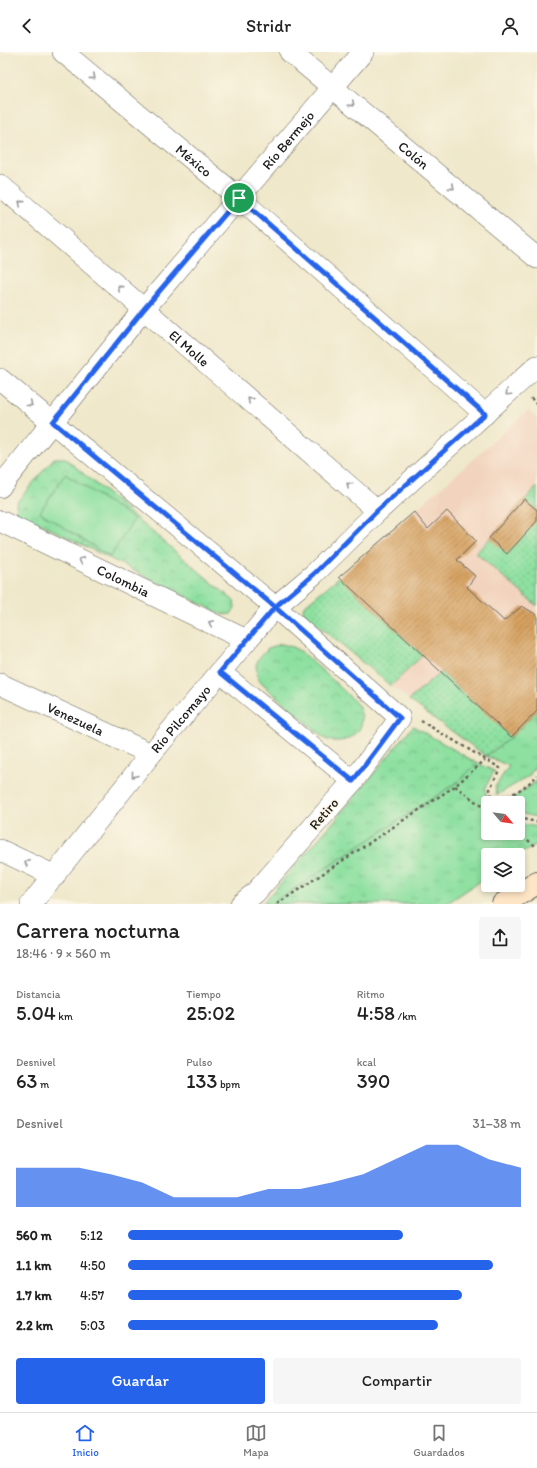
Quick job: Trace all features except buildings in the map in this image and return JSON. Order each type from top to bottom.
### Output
[{"type":"main road","points":[[503,904],[537,883]]},
{"type":"street","name":"México","points":[[63,52],[239,198],[485,414]]},
{"type":"street","name":"Colón","points":[[290,52],[537,258]]},
{"type":"street","name":"Río Bermejo","points":[[0,487],[144,309],[363,52]]},
{"type":"street","name":"El Molle","points":[[0,185],[378,510]]},
{"type":"street","name":"Río Pilcomayo","points":[[36,902],[54,876],[151,754],[275,607],[314,574],[378,510],[537,366]]},
{"type":"street","points":[[0,379],[275,607],[400,718]]},
{"type":"street","name":"Colombia","points":[[0,521],[246,640]]},
{"type":"street","points":[[220,672],[353,781]]},
{"type":"street","name":"Venezuela","points":[[0,684],[151,754]]},
{"type":"street","name":"Retiro","points":[[241,904],[255,893],[353,781],[400,718]]},
{"type":"street","points":[[0,850],[54,876]]},
{"type":"path","points":[[400,718],[419,720],[500,768],[490,789],[491,796]]},
{"type":"path","points":[[277,904],[455,786],[485,760]]},
{"type":"path","points":[[508,796],[531,783],[537,775]]},
{"type":"path","points":[[455,786],[481,806]]},
{"type":"path","points":[[525,819],[537,822]]},
{"type":"path","points":[[525,838],[537,847]]},
{"type":"shaded area","points":[[529,410],[537,419],[537,711],[511,737],[486,756],[409,700],[304,614],[303,607]]},
{"type":"green space","points":[[54,458],[65,458],[234,601],[235,608],[231,614],[223,615],[17,512],[16,503]]},
{"type":"green space","points":[[65,474],[134,519],[110,557],[40,512]]},
{"type":"green space","points":[[537,487],[537,606],[476,553]]},
{"type":"green space","points":[[339,577],[423,655],[391,686],[304,614],[303,607]]},
{"type":"green space","points":[[281,644],[298,650],[356,703],[362,716],[359,730],[354,735],[341,741],[325,739],[258,679],[256,665],[259,658],[268,648]]},
{"type":"green space","points":[[441,672],[511,737],[486,756],[409,700]]},
{"type":"green space","points":[[537,711],[537,763],[529,776],[497,795],[495,787],[509,766],[486,756],[511,737]]},
{"type":"green space","points":[[413,726],[477,763],[459,781],[270,904],[262,904],[335,820]]},
{"type":"green space","points":[[477,763],[494,771],[485,788],[487,796],[481,796],[481,840],[525,840],[525,824],[537,827],[537,844],[525,852],[525,848],[481,848],[481,881],[446,904],[270,904],[459,781]]},
{"type":"green space","points":[[537,781],[537,817],[525,814],[525,796],[516,796]]},
{"type":"route","points":[[239,198],[144,309],[53,422],[275,607],[220,672],[353,781],[400,718],[275,607],[314,574],[378,510],[485,414],[239,198]]}]
